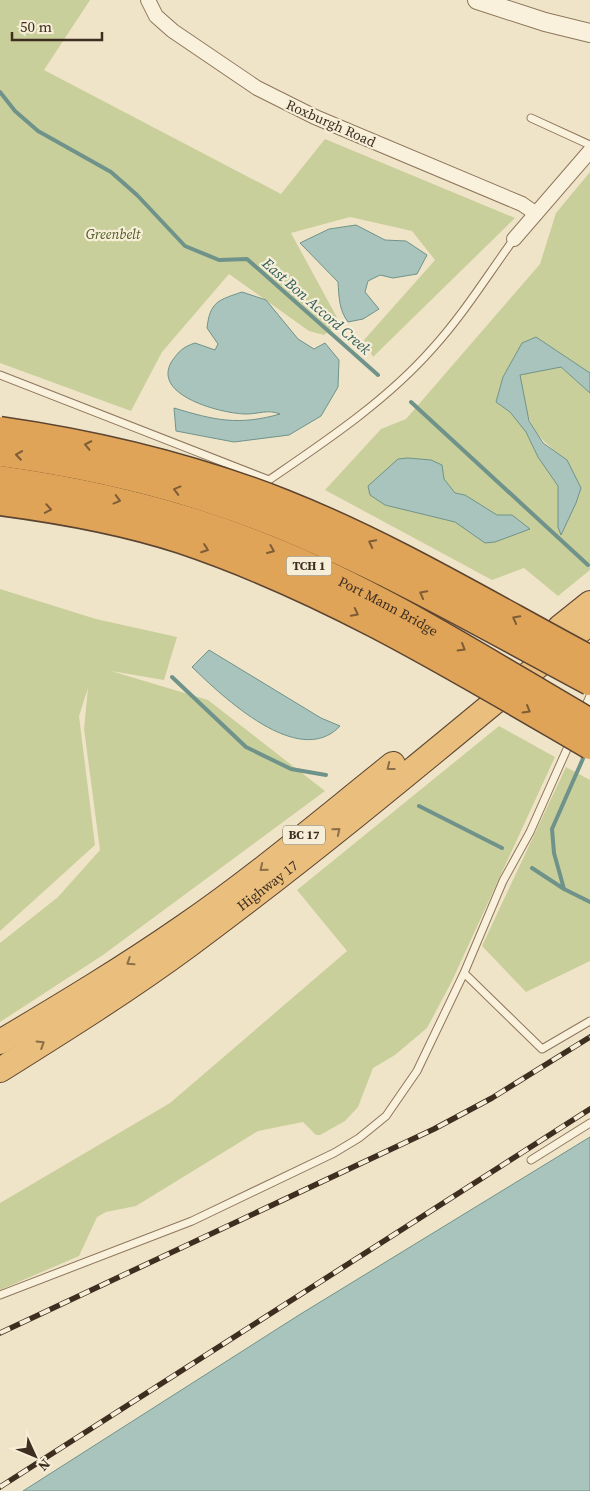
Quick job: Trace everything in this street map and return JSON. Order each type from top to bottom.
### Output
[{"type":"highway","points":[[0,430],[115,450],[198,472],[284,503],[362,538],[590,659]]},
{"type":"highway","name":"Port Mann Bridge","points":[[0,453],[111,472],[192,494],[276,524],[352,557],[590,682]]},
{"type":"highway","name":"Port Mann Bridge","points":[[0,480],[105,497],[186,518],[268,548],[332,577],[395,610],[590,722]]},
{"type":"highway","points":[[0,502],[100,518],[180,540],[260,569],[322,596],[385,629],[590,746]]},
{"type":"highway","name":"Highway 17","points":[[0,1042],[127,964],[250,878],[590,603]]},
{"type":"highway","name":"Highway 17","points":[[0,1070],[68,1028],[188,946],[332,835],[590,623]]},
{"type":"street","name":"Roxburgh Road","points":[[148,0],[156,16],[173,31],[257,88],[315,118],[522,204],[535,213]]},
{"type":"street","points":[[477,0],[545,22],[590,33]]},
{"type":"street","points":[[514,239],[590,151]]},
{"type":"lane","points":[[531,118],[590,146]]},
{"type":"lane","points":[[0,375],[269,480],[325,441],[368,407],[431,351],[455,322],[514,239]]},
{"type":"lane","points":[[0,1295],[192,1221],[334,1153],[359,1138],[386,1116],[417,1072],[464,973],[502,881],[530,832],[590,696]]},
{"type":"lane","points":[[464,973],[542,1049],[590,1021]]},
{"type":"lane","points":[[530,1160],[590,1123]]},
{"type":"green space","name":"Greenbelt","points":[[0,0],[90,0],[44,70],[281,194],[325,139],[515,218],[373,357],[364,340],[435,260],[412,231],[350,217],[291,233],[340,323],[324,335],[309,331],[229,274],[162,352],[131,411],[0,363]]},
{"type":"green space","points":[[590,172],[590,373],[536,337],[522,343],[503,377],[496,402],[510,412],[526,432],[538,457],[558,486],[558,527],[567,460],[544,441],[532,424],[525,404],[520,375],[561,367],[590,393],[590,570],[558,596],[524,568],[492,580],[325,490],[381,429],[406,419],[540,264],[556,213]]},
{"type":"green space","points":[[0,589],[96,619],[177,637],[164,680],[111,671],[208,700],[325,791],[103,955],[0,1022],[0,943],[58,897],[100,850],[84,729],[88,688],[79,716],[95,845],[0,931]]},
{"type":"green space","points":[[499,726],[555,757],[452,981],[427,1028],[395,1055],[373,1068],[358,1107],[345,1121],[320,1135],[316,1135],[303,1122],[258,1131],[136,1206],[106,1212],[97,1217],[79,1256],[0,1290],[0,1203],[170,1103],[347,951],[297,890]]},
{"type":"green space","points":[[566,767],[590,780],[590,961],[526,992],[482,946]]},
{"type":"water","points":[[356,225],[385,240],[406,241],[427,255],[417,274],[393,278],[380,275],[368,281],[365,292],[379,309],[363,319],[348,322],[341,308],[338,282],[300,243],[329,229]]},
{"type":"water","points":[[242,292],[266,300],[298,339],[314,349],[325,343],[339,360],[338,387],[321,416],[289,435],[234,442],[176,431],[174,408],[202,416],[239,421],[280,414],[267,412],[246,414],[222,411],[192,401],[171,384],[168,373],[172,361],[187,346],[195,343],[215,350],[218,344],[207,328],[210,312],[217,303]]},
{"type":"water","points":[[536,337],[590,373],[590,393],[561,367],[520,375],[529,421],[543,443],[567,460],[581,488],[561,535],[558,527],[558,486],[538,457],[526,432],[510,412],[496,402],[503,377],[522,343]]},
{"type":"water","points":[[398,459],[431,460],[442,465],[444,479],[455,493],[465,495],[497,515],[512,515],[530,529],[495,542],[485,543],[455,522],[385,505],[370,495],[368,486]]},
{"type":"water","points":[[209,650],[321,718],[340,726],[323,737],[304,739],[283,734],[262,724],[222,695],[192,667]]},
{"type":"water","points":[[590,1137],[590,1491],[23,1491],[299,1315]]},
{"type":"waterway","name":"East Bon Accord Creek","points":[[0,92],[15,111],[38,131],[111,172],[137,195],[185,246],[219,260],[247,259],[378,375]]},
{"type":"waterway","name":"East Bon Accord Creek","points":[[411,402],[588,565]]},
{"type":"waterway","points":[[172,677],[246,747],[291,769],[326,775]]},
{"type":"waterway","points":[[585,754],[552,829],[554,853],[564,889],[590,902]]},
{"type":"waterway","points":[[419,806],[502,848]]},
{"type":"waterway","points":[[532,868],[564,889]]},
{"type":"railway","points":[[0,1333],[434,1129],[492,1098],[590,1037]]},
{"type":"railway","points":[[0,1487],[590,1109]]}]
